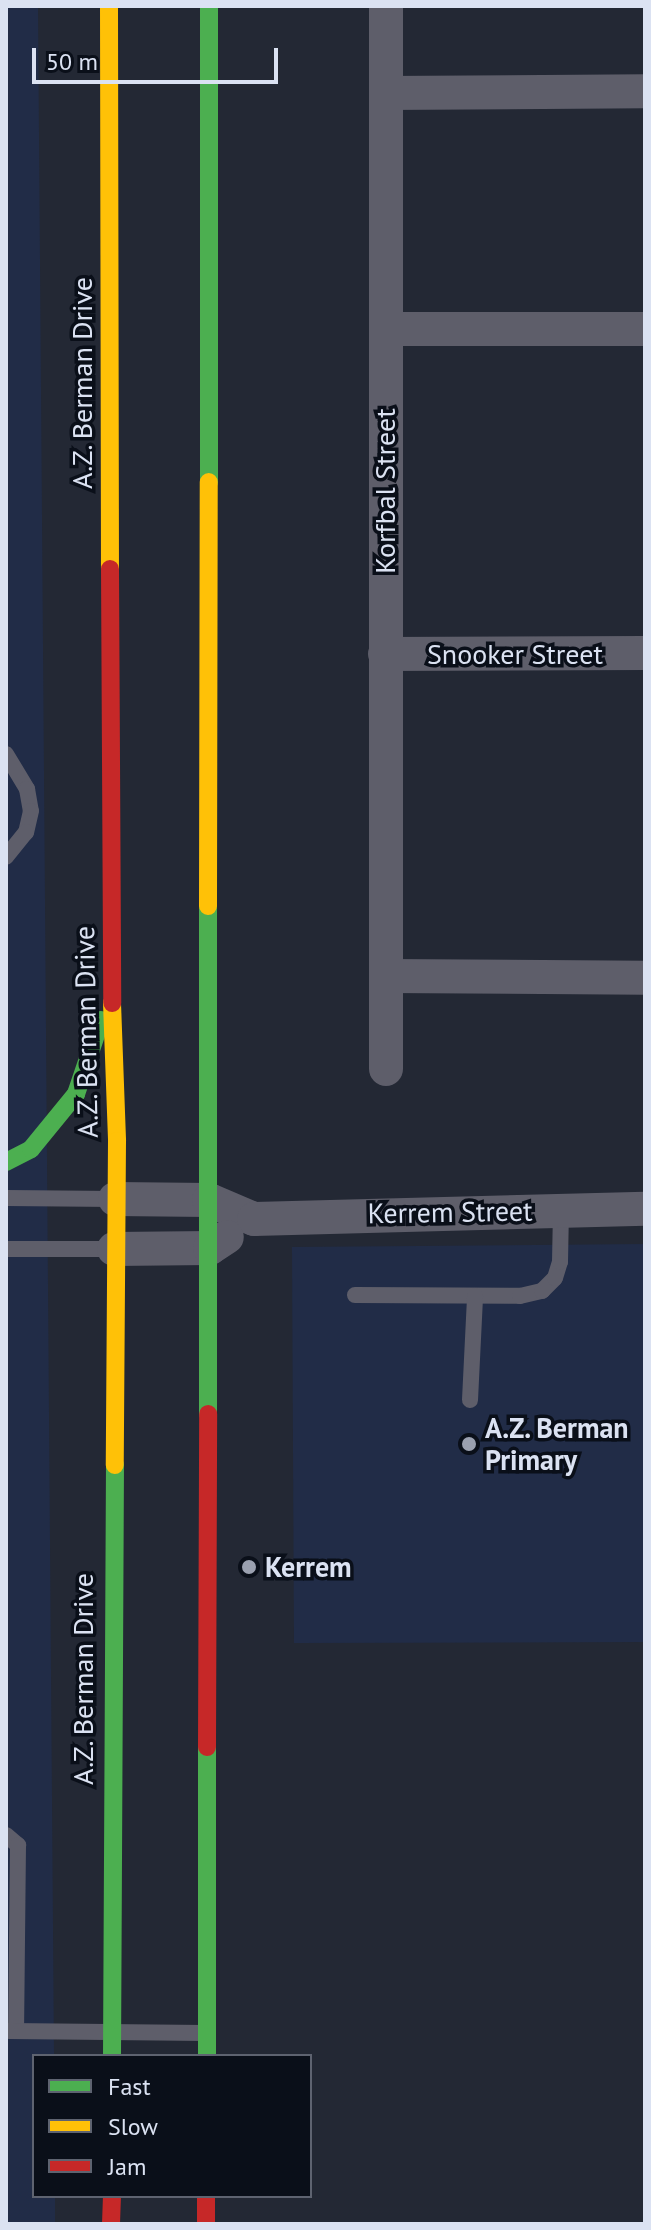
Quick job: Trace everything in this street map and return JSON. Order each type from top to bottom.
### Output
[{"type":"main road","name":"A.Z. Berman Drive","points":[[109,6],[111,984],[115,1199],[112,2054]]},
{"type":"main road","points":[[207,2054],[209,6]]},
{"type":"main road","points":[[6,1162],[31,1149],[76,1094],[111,984]]},
{"type":"main road","points":[[111,2224],[112,2198]]},
{"type":"main road","points":[[206,2198],[206,2224]]},
{"type":"street","name":"Korfbal Street","points":[[386,6],[386,1069]]},
{"type":"street","points":[[386,93],[645,91]]},
{"type":"street","points":[[386,329],[645,329]]},
{"type":"street","name":"Snooker Street","points":[[385,654],[645,653]]},
{"type":"street","points":[[386,976],[645,978]]},
{"type":"street","name":"Kerrem Street","points":[[115,1199],[209,1200],[254,1219],[645,1209]]},
{"type":"street","points":[[114,1249],[210,1248],[254,1219]]},
{"type":"lane","points":[[6,754],[27,789],[31,811],[26,832],[6,857]]},
{"type":"lane","points":[[6,1198],[115,1199]]},
{"type":"lane","points":[[355,1295],[520,1296],[542,1291],[555,1278],[561,1209]]},
{"type":"lane","points":[[6,1249],[114,1249]]},
{"type":"lane","points":[[470,1400],[475,1296]]},
{"type":"lane","points":[[6,1835],[18,1845],[11,2032],[207,2033]]},
{"type":"shaded area","points":[[6,6],[38,6],[54,2054],[32,2054],[32,2198],[55,2198],[55,2224],[6,2224]]},
{"type":"shaded area","name":"A.Z. Berman Primary","points":[[645,1244],[645,1642],[294,1643],[292,1247]]},
{"type":"traffic: fast","points":[[209,6],[209,482]]},
{"type":"traffic: fast","points":[[208,906],[208,1414]]},
{"type":"traffic: fast","points":[[6,1162],[31,1149],[76,1094],[101,1020]]},
{"type":"traffic: fast","points":[[112,2054],[115,1465]]},
{"type":"traffic: fast","points":[[207,1747],[207,2054]]},
{"type":"traffic: slow","points":[[109,6],[110,569]]},
{"type":"traffic: slow","points":[[208,906],[209,482]]},
{"type":"traffic: slow","points":[[112,1003],[117,1141],[115,1465]]},
{"type":"traffic: jam","points":[[110,569],[112,1003]]},
{"type":"traffic: jam","points":[[207,1747],[208,1414]]},
{"type":"traffic: jam","points":[[111,2224],[112,2198]]},
{"type":"traffic: jam","points":[[206,2198],[206,2224]]},
{"type":"place","name":"A.Z. Berman Primary","points":[[469,1444]]},
{"type":"place","name":"Kerrem","points":[[249,1567]]}]
